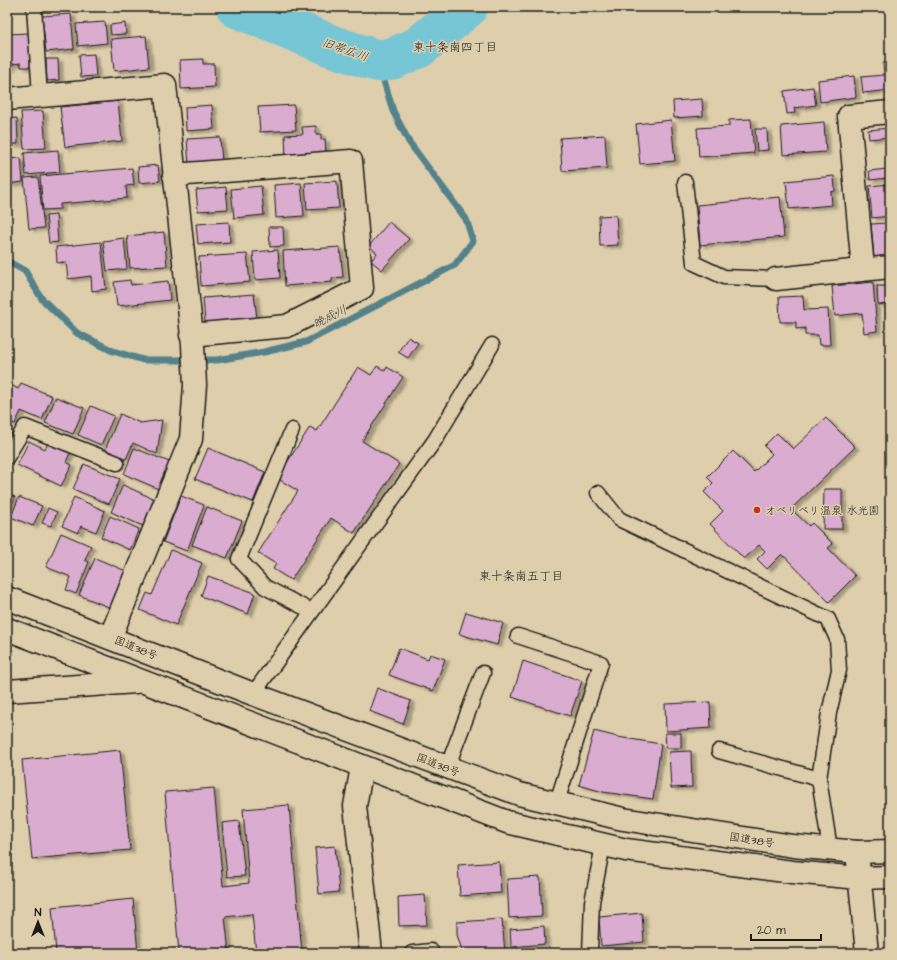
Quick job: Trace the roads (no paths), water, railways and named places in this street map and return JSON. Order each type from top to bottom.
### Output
[{"type":"main road","points":[[7,99],[165,85],[196,385],[191,439],[110,638]]},
{"type":"main road","points":[[863,269],[849,116],[890,112]]},
{"type":"main road","points":[[174,175],[351,161],[362,288],[288,326],[192,340]]},
{"type":"main road","points":[[776,279],[890,267]]},
{"type":"main road","name":"国道38号","points":[[7,598],[447,768],[519,794],[556,805],[623,820],[793,846],[858,852],[890,851]]},
{"type":"main road","points":[[7,629],[507,822],[626,850],[792,872],[860,878],[890,877]]},
{"type":"main road","points":[[7,691],[141,682]]},
{"type":"main road","points":[[362,767],[355,806],[371,953]]},
{"type":"main road","points":[[858,852],[867,953]]},
{"type":"lane","points":[[34,7],[40,96]]},
{"type":"lane","points":[[685,182],[694,263],[724,278],[776,279]]},
{"type":"lane","points":[[253,694],[435,440],[492,345]]},
{"type":"lane","points":[[7,457],[25,427],[117,463]]},
{"type":"lane","points":[[292,430],[239,559],[265,587],[311,611]]},
{"type":"lane","points":[[598,494],[619,518],[828,619],[837,640],[839,670],[829,713],[819,779],[830,849]]},
{"type":"lane","points":[[518,636],[601,663],[556,805]]},
{"type":"lane","points":[[447,768],[483,673]]},
{"type":"lane","points":[[719,751],[819,779]]},
{"type":"lane","points":[[590,953],[592,902],[603,845]]},
{"type":"lane","points":[[412,953],[431,951],[431,953]]},
{"type":"waterway","name":"旧帯広川","points":[[237,7],[332,46],[378,61],[394,58],[419,47],[467,7]]},
{"type":"waterway","name":"晩成川","points":[[7,261],[25,271],[42,299],[77,333],[113,351],[143,360],[217,360],[264,352],[306,342],[455,265],[473,241],[466,219],[409,142],[393,111],[378,61]]},
{"type":"place","name":"オベリベリ温泉 水光園","points":[[757,510]]},
{"type":"district","name":"東十条南四丁目","points":[[455,47]]},
{"type":"district","name":"東十条南五丁目","points":[[521,576]]}]
